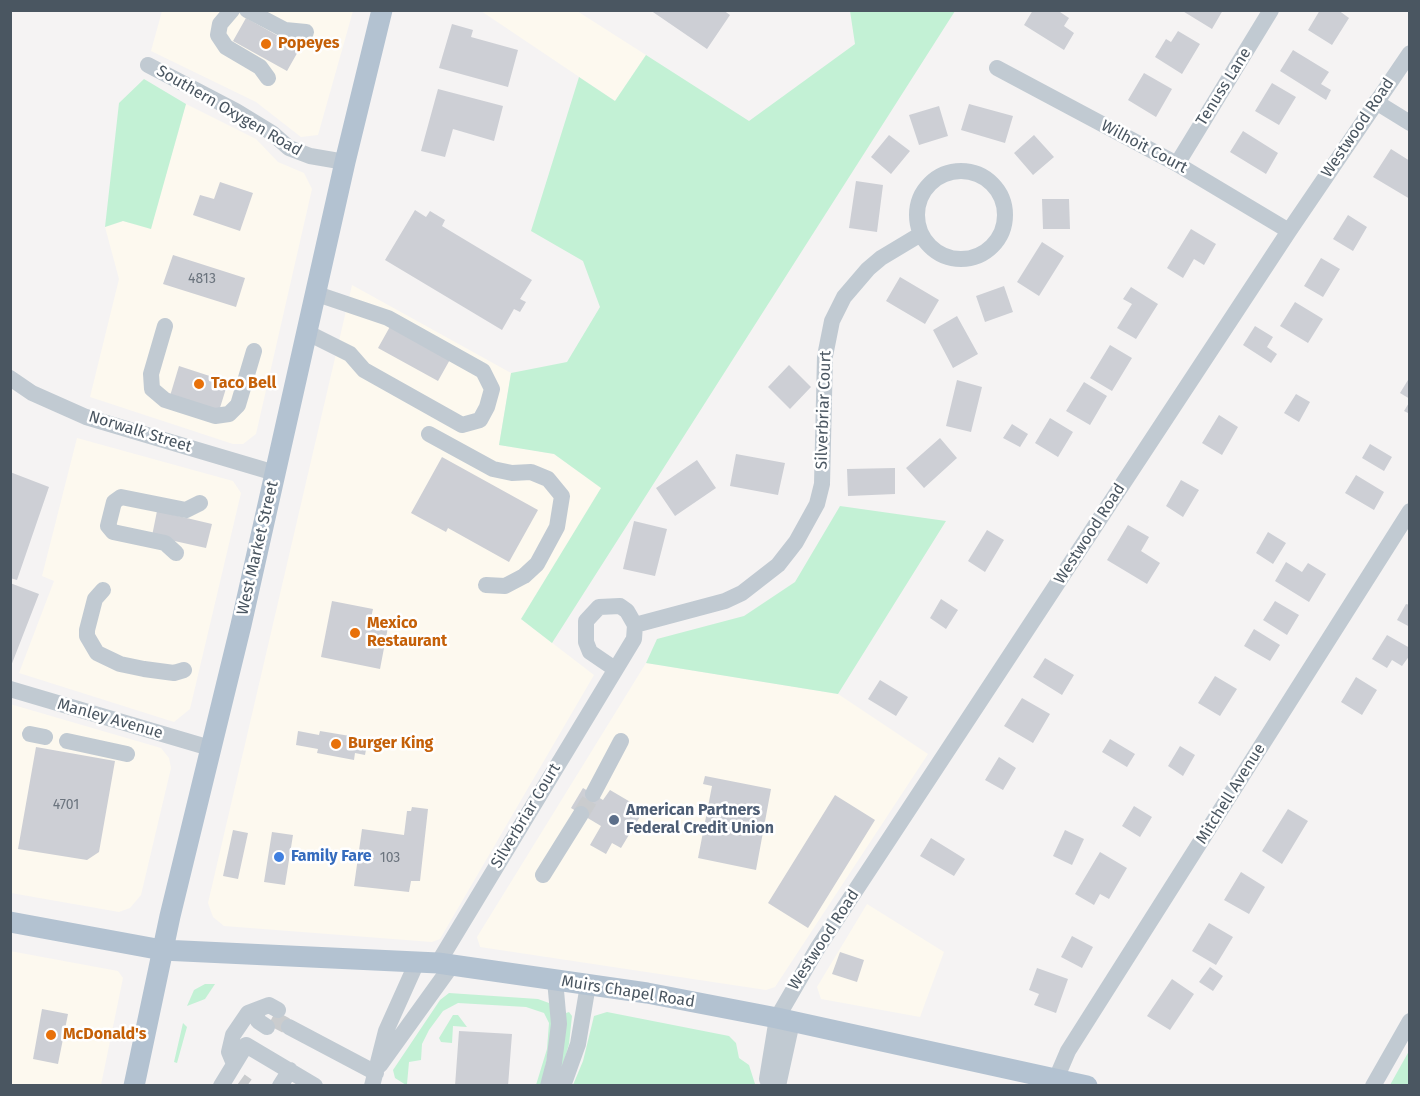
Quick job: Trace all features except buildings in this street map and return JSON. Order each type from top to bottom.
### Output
[{"type":"main road","name":"West Market Street","points":[[134,1086],[162,950],[382,10]]},
{"type":"main road","name":"Muirs Chapel Road","points":[[10,922],[162,950],[436,964],[588,985],[784,1020],[1069,1084]]},
{"type":"street","points":[[232,10],[220,24],[218,35],[226,47],[260,67],[268,78]]},
{"type":"street","points":[[247,10],[285,30],[306,32]]},
{"type":"street","name":"Tenuss Lane","points":[[1177,164],[1271,10]]},
{"type":"street","name":"Westwood Road","points":[[784,1020],[817,949],[1289,231],[1410,52]]},
{"type":"street","name":"Southern Oxygen Road","points":[[148,65],[237,111],[272,133],[289,148],[310,156],[345,162]]},
{"type":"street","name":"Wilhoit Court","points":[[997,68],[1177,164],[1289,231]]},
{"type":"street","points":[[1376,102],[1410,123]]},
{"type":"street","points":[[963,171],[982,176],[997,189],[1002,198],[1005,217],[1000,236],[988,251],[979,256],[960,260],[941,255],[926,242],[921,234],[917,214],[922,195],[935,180],[944,175],[963,171]]},
{"type":"street","name":"Silverbriar Court","points":[[436,964],[634,639],[635,626],[725,601],[742,593],[778,565],[796,542],[817,504],[822,484],[825,356],[832,321],[844,297],[868,269],[921,234]]},
{"type":"street","points":[[308,333],[350,354],[364,370],[462,425],[480,420],[487,407],[492,389],[483,371],[388,318],[317,294]]},
{"type":"street","points":[[165,326],[151,374],[152,389],[165,400],[215,416],[228,414],[238,405],[254,351]]},
{"type":"street","name":"Norwalk Street","points":[[10,378],[32,393],[86,417],[275,472]]},
{"type":"street","points":[[429,434],[493,469],[512,473],[531,472],[548,479],[562,496],[557,527],[537,564],[524,576],[505,586],[486,585]]},
{"type":"street","points":[[176,553],[165,543],[113,532],[108,526],[114,501],[122,497],[186,510],[200,503]]},
{"type":"street","name":"Mitchell Avenue","points":[[1069,1084],[1068,1051],[1410,511]]},
{"type":"street","points":[[103,590],[96,624],[98,638],[111,649],[173,664],[184,670]]},
{"type":"street","points":[[615,669],[590,652],[584,632],[586,621],[599,607],[610,605],[627,611],[635,626]]},
{"type":"street","name":"Manley Avenue","points":[[10,690],[210,748]]},
{"type":"street","points":[[67,741],[127,754]]},
{"type":"street","points":[[593,794],[621,741]]},
{"type":"street","points":[[543,875],[581,814]]},
{"type":"street","points":[[378,1078],[386,1031],[436,964]]},
{"type":"street","points":[[378,1078],[436,964]]},
{"type":"street","points":[[548,1086],[554,1063],[559,1024],[555,980]]},
{"type":"street","points":[[563,1086],[578,1044],[588,985]]},
{"type":"street","points":[[231,1076],[230,1052],[233,1035],[248,1013],[269,1005],[272,1018]]},
{"type":"street","points":[[770,1086],[767,1079],[784,1020]]},
{"type":"street","points":[[778,1086],[784,1020]]},
{"type":"street","points":[[1373,1086],[1410,1021]]},
{"type":"street","points":[[289,1027],[291,1040],[305,1036],[378,1078]]},
{"type":"street","points":[[231,1076],[246,1045],[315,1086]]},
{"type":"street","points":[[280,1086],[290,1070]]},
{"type":"shaded area","points":[[162,11],[353,11],[318,135],[301,137],[256,102],[151,51]]},
{"type":"shaded area","points":[[481,11],[577,11],[646,55],[615,101]]},
{"type":"shaded area","points":[[186,104],[256,139],[278,162],[304,173],[312,189],[256,434],[243,444],[233,444],[90,397],[119,279],[105,227],[123,221],[151,228]]},
{"type":"shaded area","points":[[352,285],[511,373],[499,445],[554,454],[602,488],[521,619],[594,675],[440,939],[432,942],[224,926],[213,917],[208,903]]},
{"type":"shaded area","points":[[77,438],[233,481],[241,493],[190,709],[174,722],[19,673],[54,581],[42,576]]},
{"type":"shaded area","points":[[646,663],[838,694],[928,754],[775,987],[766,990],[480,947],[477,937]]},
{"type":"shaded area","points":[[10,704],[161,748],[169,758],[171,768],[141,895],[130,908],[119,912],[11,893]]},
{"type":"shaded area","points":[[867,904],[944,952],[920,1017],[821,999],[817,987]]},
{"type":"shaded area","points":[[10,951],[118,971],[123,978],[101,1085],[11,1085]]},
{"type":"green space","points":[[850,11],[955,11],[552,643],[521,619],[601,488],[554,454],[499,445],[511,373],[567,362],[600,307],[583,261],[531,231],[579,77],[615,101],[646,55],[749,121],[855,44]]},
{"type":"green space","points":[[144,79],[186,104],[151,229],[123,221],[105,227],[119,103]]},
{"type":"green space","points":[[840,506],[946,521],[838,694],[646,663],[657,639],[744,616],[795,582]]},
{"type":"green space","points":[[205,984],[215,984],[205,999],[187,1006],[194,990]]},
{"type":"green space","points":[[449,993],[538,999],[549,1003],[554,1018],[542,1085],[536,1085],[547,1049],[549,1023],[544,1013],[526,1007],[458,1003],[443,1011],[429,1030],[422,1044],[421,1060],[409,1062],[407,1084],[420,1085],[406,1085],[395,1078],[393,1070],[440,1000]]},
{"type":"green space","points":[[569,1012],[572,1016],[569,1044],[563,1065],[556,1077],[566,1013]]},
{"type":"green space","points":[[607,1012],[729,1036],[736,1043],[739,1058],[749,1065],[755,1084],[573,1085],[583,1061],[594,1016]]},
{"type":"green space","points":[[453,1015],[458,1015],[467,1027],[453,1026],[452,1043],[441,1042],[439,1038]]},
{"type":"green space","points":[[183,1023],[187,1027],[177,1063],[174,1062]]},
{"type":"green space","points":[[1409,1051],[1409,1085],[1390,1085]]},
{"type":"tunnel","points":[[581,814],[593,794]]},
{"type":"tunnel","points":[[272,1018],[289,1027]]},
{"type":"tunnel","points":[[240,1081],[247,1086]]},
{"type":"place","name":"Popeyes","points":[[266,44]]},
{"type":"place","name":"Taco Bell","points":[[199,384]]},
{"type":"place","name":"Mexico Restaurant","points":[[355,633]]},
{"type":"place","name":"Burger King","points":[[336,744]]},
{"type":"place","name":"American Partners Federal Credit Union","points":[[614,820]]},
{"type":"place","name":"Family Fare","points":[[279,857]]},
{"type":"place","name":"McDonald's","points":[[51,1035]]}]
